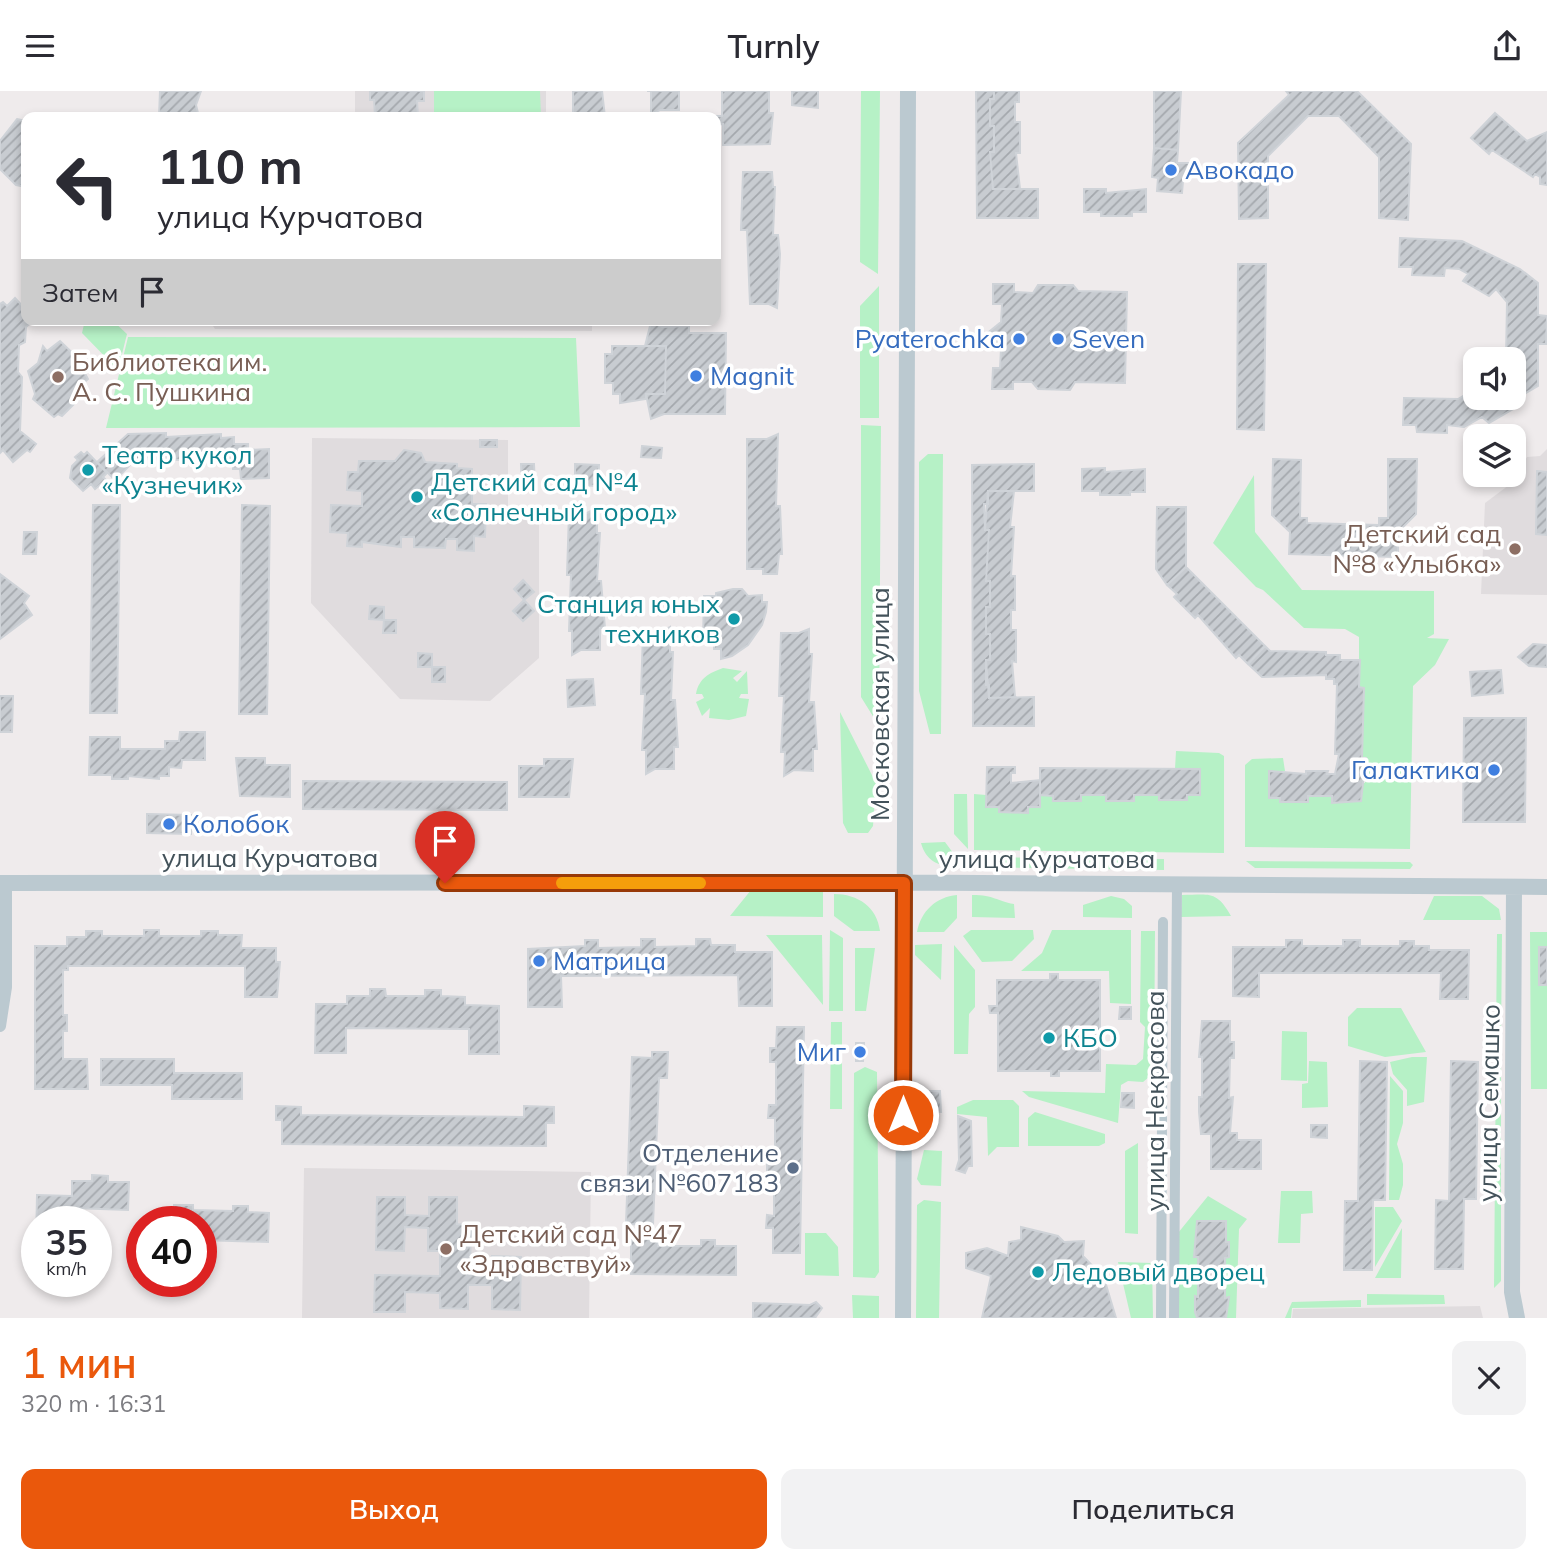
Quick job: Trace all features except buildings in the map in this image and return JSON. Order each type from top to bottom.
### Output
[{"type":"street","name":"Московская улица","points":[[903,1318],[908,91]]},
{"type":"street","name":"улица Курчатова","points":[[3,883],[904,883],[1547,887]]},
{"type":"street","points":[[0,1026],[6,987],[3,883]]},
{"type":"street","name":"улица Некрасова","points":[[1174,1318],[1177,884]]},
{"type":"street","name":"улица Семашко","points":[[1514,887],[1512,1292],[1517,1318]]},
{"type":"street","name":"улица Некрасова","points":[[1161,1318],[1163,922]]},
{"type":"shaded area","points":[[355,91],[546,91],[546,112],[355,112]]},
{"type":"shaded area","points":[[213,326],[592,326],[592,331],[215,329]]},
{"type":"shaded area","points":[[312,438],[508,440],[508,506],[539,507],[539,658],[490,701],[400,699],[311,603]]},
{"type":"shaded area","name":"Детский сад №8 «Улыбка»","points":[[1547,449],[1547,595],[1481,594],[1485,503],[1506,487],[1526,487],[1526,459],[1540,456]]},
{"type":"shaded area","name":"Детский сад №47 «Здравствуй»","points":[[304,1168],[591,1172],[589,1318],[302,1318]]},
{"type":"shaded area","points":[[1480,1306],[1483,1318],[1292,1318],[1293,1309]]},
{"type":"green space","points":[[434,91],[540,91],[541,112],[434,112]]},
{"type":"green space","points":[[861,91],[880,91],[878,274],[860,262]]},
{"type":"green space","points":[[879,286],[879,418],[860,418],[860,306]]},
{"type":"green space","points":[[84,326],[118,326],[127,334],[118,370],[82,333]]},
{"type":"green space","points":[[128,337],[576,338],[580,427],[106,428]]},
{"type":"green space","points":[[861,425],[881,426],[879,726],[861,697]]},
{"type":"green space","points":[[928,454],[943,454],[941,734],[930,734],[919,691],[919,462]]},
{"type":"green space","points":[[1254,475],[1255,532],[1302,590],[1434,591],[1434,634],[1427,638],[1449,639],[1435,665],[1413,686],[1410,849],[1245,847],[1245,765],[1252,759],[1283,758],[1285,771],[1269,771],[1269,797],[1308,802],[1308,796],[1332,796],[1333,803],[1361,800],[1366,758],[1362,758],[1364,688],[1359,687],[1359,637],[1345,629],[1304,628],[1263,590],[1256,587],[1213,543]]},
{"type":"green space","points":[[723,668],[742,671],[733,678],[737,682],[747,671],[748,694],[741,694],[739,698],[749,699],[746,716],[729,720],[709,718],[710,708],[702,716],[696,702],[704,698],[702,694],[696,694],[697,688],[705,677]]},
{"type":"green space","points":[[840,712],[876,783],[873,826],[868,833],[848,833],[843,823]]},
{"type":"green space","points":[[1176,751],[1219,753],[1224,756],[1224,853],[974,850],[974,794],[986,795],[999,807],[999,812],[1028,813],[1028,807],[1040,807],[1040,795],[1053,796],[1054,801],[1081,801],[1081,796],[1106,795],[1106,801],[1134,801],[1134,796],[1159,795],[1159,800],[1186,800],[1187,795],[1200,795],[1200,770],[1175,769]]},
{"type":"green space","points":[[954,794],[967,794],[968,849],[954,834]]},
{"type":"green space","points":[[945,842],[956,857],[956,867],[934,861],[926,854],[921,843]]},
{"type":"green space","points":[[973,857],[1164,859],[1164,870],[973,867]]},
{"type":"green space","points":[[1246,861],[1410,862],[1413,865],[1410,869],[1255,868]]},
{"type":"green space","points":[[751,890],[823,890],[823,917],[730,916]]},
{"type":"green space","points":[[834,894],[851,896],[865,903],[875,915],[880,931],[854,931],[834,916]]},
{"type":"green space","points":[[957,895],[957,918],[944,932],[917,932],[922,918],[931,906],[949,896]]},
{"type":"green space","points":[[972,895],[1014,904],[1015,918],[972,917]]},
{"type":"green space","points":[[1182,895],[1206,895],[1216,898],[1231,916],[1181,917]]},
{"type":"green space","points":[[1111,896],[1124,899],[1132,906],[1132,918],[1083,917],[1083,905]]},
{"type":"green space","points":[[1434,896],[1482,896],[1499,909],[1501,920],[1423,920]]},
{"type":"green space","points":[[830,930],[843,938],[843,1011],[829,1011]]},
{"type":"green space","points":[[971,930],[1033,930],[1034,939],[1012,961],[982,962],[963,936]]},
{"type":"green space","points":[[1052,930],[1131,930],[1131,1004],[1110,1003],[1109,971],[1021,971],[1042,953]]},
{"type":"green space","points":[[1141,931],[1155,931],[1154,1073],[1143,1082],[1128,1081],[1121,1085],[1118,1123],[1029,1097],[1022,1091],[1105,1093],[1106,1064],[1136,1065],[1143,1059],[1145,1027],[1140,1022]]},
{"type":"green space","points":[[1530,932],[1547,932],[1547,947],[1539,947],[1547,985],[1547,1089],[1531,1089]]},
{"type":"green space","points":[[1497,934],[1502,934],[1501,1039],[1496,1039]]},
{"type":"green space","points":[[766,935],[822,935],[823,1005]]},
{"type":"green space","points":[[942,944],[941,980],[915,955],[915,945]]},
{"type":"green space","points":[[954,945],[975,970],[975,1007],[969,1014],[968,1054],[954,1054]]},
{"type":"green space","points":[[855,948],[875,948],[866,1011],[855,1011]]},
{"type":"green space","points":[[1357,1008],[1401,1008],[1426,1052],[1385,1057],[1348,1046],[1348,1017]]},
{"type":"green space","points":[[831,1022],[842,1022],[842,1109],[830,1109]]},
{"type":"green space","points":[[1282,1031],[1307,1032],[1307,1081],[1281,1080]]},
{"type":"green space","points":[[1496,1052],[1501,1053],[1501,1281],[1494,1288]]},
{"type":"green space","points":[[1427,1057],[1424,1102],[1407,1106],[1407,1090],[1393,1074],[1390,1062]]},
{"type":"green space","points":[[1309,1061],[1327,1062],[1328,1107],[1302,1108],[1302,1084],[1308,1083]]},
{"type":"green space","points":[[865,1067],[877,1072],[879,1272],[875,1278],[853,1277],[854,1073]]},
{"type":"green space","points":[[1390,1076],[1403,1091],[1403,1123],[1397,1144],[1403,1164],[1403,1185],[1399,1200],[1389,1200]]},
{"type":"green space","points":[[973,1100],[1013,1100],[1019,1106],[1019,1147],[997,1147],[988,1156],[987,1117],[957,1114],[957,1107]]},
{"type":"green space","points":[[1035,1112],[1105,1134],[1105,1143],[1099,1146],[1028,1146],[1028,1118]]},
{"type":"green space","points":[[1138,1143],[1138,1234],[1125,1233],[1125,1151]]},
{"type":"green space","points":[[924,1150],[942,1151],[941,1186],[921,1185],[917,1179]]},
{"type":"green space","points":[[1281,1191],[1312,1191],[1313,1213],[1301,1214],[1300,1243],[1278,1243]]},
{"type":"green space","points":[[1208,1196],[1247,1219],[1239,1229],[1236,1318],[1177,1318],[1178,1233]]},
{"type":"green space","points":[[924,1200],[941,1202],[939,1318],[916,1318],[917,1205]]},
{"type":"green space","points":[[1375,1207],[1393,1207],[1402,1221],[1375,1267]]},
{"type":"green space","points":[[1402,1228],[1401,1278],[1375,1278]]},
{"type":"green space","points":[[805,1233],[826,1233],[838,1247],[839,1276],[805,1275]]},
{"type":"green space","points":[[1118,1262],[1152,1263],[1153,1318],[1131,1318]]},
{"type":"green space","points":[[1367,1294],[1444,1295],[1445,1304],[1367,1305]]},
{"type":"green space","points":[[852,1295],[879,1296],[879,1318],[853,1318]]},
{"type":"green space","points":[[1361,1300],[1361,1307],[1292,1308],[1291,1318],[1285,1318],[1292,1302]]},
{"type":"slow traffic","points":[[562,883],[700,883]]},
{"type":"place","name":"Авокадо","points":[[1171,170]]},
{"type":"place","name":"Pyaterochka","points":[[1019,339]]},
{"type":"place","name":"Seven","points":[[1058,339]]},
{"type":"place","name":"Magnit","points":[[696,376]]},
{"type":"place","name":"Библиотека им. А. С. Пушкина","points":[[58,377]]},
{"type":"place","name":"Театр кукол «Кузнечик»","points":[[88,470]]},
{"type":"place","name":"Детский сад №4 «Солнечный город»","points":[[417,497]]},
{"type":"place","name":"Детский сад №8 «Улыбка»","points":[[1515,549]]},
{"type":"place","name":"Станция юных техников","points":[[734,619]]},
{"type":"place","name":"Галактика","points":[[1494,770]]},
{"type":"place","name":"Колобок","points":[[169,824]]},
{"type":"place","name":"Матрица","points":[[539,961]]},
{"type":"place","name":"КБО","points":[[1049,1038]]},
{"type":"place","name":"Миг","points":[[860,1052]]},
{"type":"place","name":"Отделение связи №607183","points":[[793,1168]]},
{"type":"place","name":"Детский сад №47 «Здравствуй»","points":[[446,1249]]},
{"type":"place","name":"Ледовый дворец","points":[[1038,1272]]},
{"type":"route","points":[[445,883],[904,883],[903,1115]]}]
